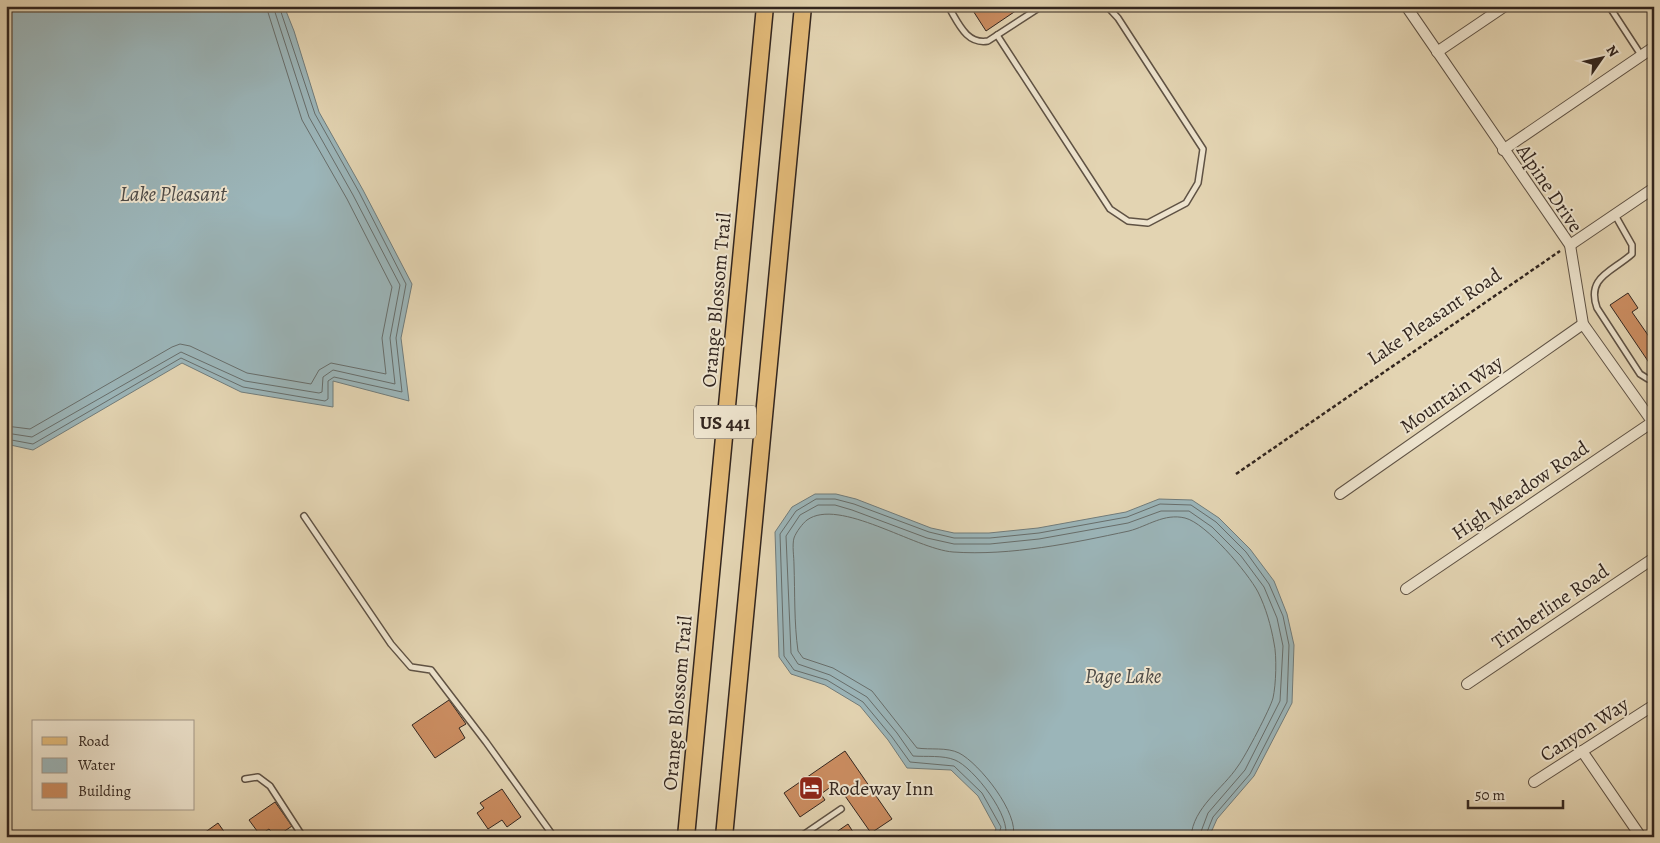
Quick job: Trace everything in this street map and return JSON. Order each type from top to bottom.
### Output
[{"type":"main road","name":"Orange Blossom Trail","points":[[686,837],[765,6]]},
{"type":"main road","name":"US 441","points":[[724,837],[803,6]]},
{"type":"street","name":"Alpine Drive","points":[[1406,6],[1503,150],[1570,244],[1582,324],[1653,422]]},
{"type":"street","points":[[1437,52],[1505,6]]},
{"type":"street","points":[[1503,150],[1654,47]]},
{"type":"street","points":[[1570,244],[1654,188]]},
{"type":"street","name":"Mountain Way","points":[[1340,494],[1582,324]]},
{"type":"street","name":"High Meadow Road","points":[[1406,589],[1653,422]]},
{"type":"street","name":"Timberline Road","points":[[1467,684],[1654,558]]},
{"type":"street","name":"Canyon Way","points":[[1534,782],[1654,705]]},
{"type":"street","points":[[1582,751],[1641,837]]},
{"type":"lane","points":[[948,6],[967,36],[980,43],[988,41],[1042,6]]},
{"type":"lane","points":[[997,35],[1110,209],[1128,221],[1148,223],[1186,203],[1198,183],[1203,149],[1118,18],[1108,6]]},
{"type":"lane","points":[[1609,6],[1641,55]]},
{"type":"lane","points":[[1614,214],[1632,245],[1632,254],[1601,278],[1595,285],[1593,296],[1597,308],[1640,374],[1648,380],[1654,380]]},
{"type":"lane","points":[[304,516],[391,644],[411,666],[431,670],[486,742],[554,837]]},
{"type":"lane","points":[[245,779],[258,777],[270,786],[303,837]]},
{"type":"lane","points":[[800,837],[841,809]]},
{"type":"path","name":"Lake Pleasant Road","points":[[1236,474],[1570,244]]},
{"type":"water","name":"Lake Pleasant","points":[[6,6],[284,6],[294,31],[319,112],[363,190],[412,284],[401,338],[409,401],[333,381],[333,407],[241,392],[182,363],[33,450],[6,444]]},
{"type":"water","name":"Page Lake","points":[[815,494],[836,494],[856,499],[931,528],[954,533],[989,533],[1038,528],[1126,512],[1159,499],[1192,500],[1219,518],[1250,549],[1274,581],[1287,614],[1294,645],[1292,703],[1254,776],[1217,819],[1209,837],[992,837],[996,829],[978,796],[951,770],[907,768],[888,740],[860,706],[825,685],[791,674],[779,657],[775,532],[792,507]]},
{"type":"building","points":[[970,6],[1023,6],[986,31]]},
{"type":"building","points":[[1628,293],[1638,308],[1632,312],[1650,338],[1654,335],[1652,367],[1610,305]]},
{"type":"building","points":[[449,700],[466,724],[459,728],[465,738],[435,758],[412,725]]},
{"type":"building","name":"Rodeway Inn","points":[[845,751],[892,819],[871,833],[836,783],[821,794],[825,800],[800,817],[784,793]]},
{"type":"building","points":[[502,789],[521,817],[507,827],[502,820],[488,829],[477,813],[484,808],[480,803]]},
{"type":"building","points":[[275,802],[292,826],[276,837],[269,829],[260,835],[249,820]]},
{"type":"building","points":[[218,823],[228,837],[207,837],[204,833]]},
{"type":"building","points":[[848,824],[855,835],[829,837]]},
{"type":"place","name":"Rodeway Inn","points":[[811,788]]}]
